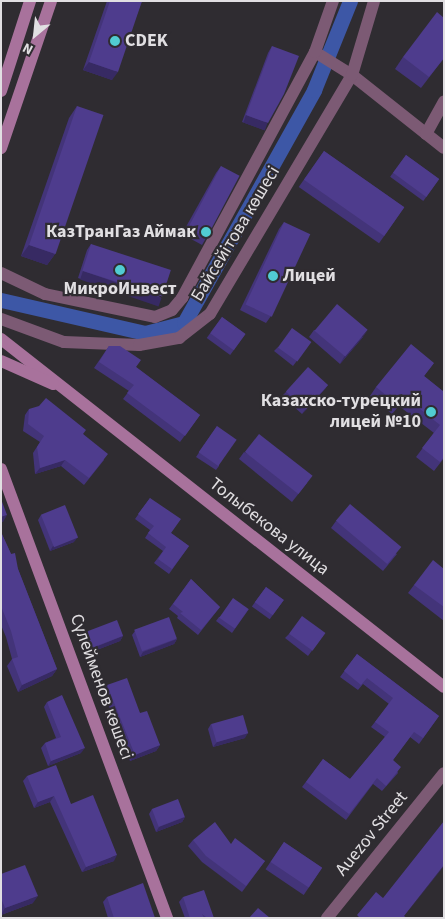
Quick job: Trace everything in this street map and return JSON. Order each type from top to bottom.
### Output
[{"type":"street","points":[[1,91],[30,1]]},
{"type":"street","points":[[1,148],[51,1]]},
{"type":"street","name":"Байсейітова көшесі","points":[[1,273],[46,294],[156,317],[172,310],[182,298],[315,52],[333,1]]},
{"type":"street","name":"Байсейітова көшесі","points":[[1,319],[64,342],[139,345],[179,338],[210,314],[352,75],[374,1]]},
{"type":"street","points":[[315,52],[352,75],[444,148]]},
{"type":"street","points":[[426,134],[444,102]]},
{"type":"street","points":[[1,339],[74,394]]},
{"type":"street","points":[[1,362],[74,394]]},
{"type":"street","name":"Толыбекова улица","points":[[74,394],[444,687]]},
{"type":"street","name":"Сүлейменов көшесі","points":[[1,469],[167,918]]},
{"type":"street","name":"Auezov Street","points":[[327,918],[444,773]]},
{"type":"building","points":[[110,1],[142,1],[118,72],[89,62]]},
{"type":"building","points":[[437,12],[444,18],[444,58],[429,77],[403,57]]},
{"type":"building","points":[[272,46],[299,56],[284,94],[268,123],[246,115]]},
{"type":"building","points":[[77,106],[103,115],[56,254],[29,245]]},
{"type":"building","points":[[324,151],[404,207],[384,236],[304,180]]},
{"type":"building","points":[[406,155],[439,179],[426,197],[393,173]]},
{"type":"building","points":[[221,166],[240,176],[207,238],[188,228]]},
{"type":"building","name":"Лицей","points":[[284,222],[310,234],[272,317],[246,304]]},
{"type":"building","points":[[91,244],[171,270],[162,297],[82,271]]},
{"type":"building","points":[[337,304],[368,330],[345,357],[315,331]]},
{"type":"building","points":[[222,317],[245,334],[234,350],[210,333]]},
{"type":"building","points":[[292,328],[311,342],[297,362],[278,347]]},
{"type":"building","name":"Казахско-турецкий лицей №10","points":[[411,344],[434,363],[424,376],[444,392],[444,457],[440,462],[422,448],[440,425],[405,397],[398,405],[376,387]]},
{"type":"building","points":[[109,346],[120,346],[141,360],[136,367],[200,415],[185,436],[127,393],[134,385],[99,362]]},
{"type":"building","points":[[308,367],[328,385],[306,410],[286,392]]},
{"type":"building","points":[[46,398],[86,430],[83,434],[108,454],[89,478],[65,460],[40,468],[37,447],[44,436],[28,424],[29,409],[39,406]]},
{"type":"building","points":[[217,426],[237,440],[218,466],[199,452]]},
{"type":"building","points":[[259,434],[313,476],[298,494],[245,452]]},
{"type":"building","points":[[150,498],[181,519],[171,533],[189,546],[172,569],[158,559],[166,547],[148,533],[154,526],[138,514]]},
{"type":"building","points":[[1,499],[7,515],[1,517]]},
{"type":"building","points":[[350,504],[401,547],[387,564],[336,521]]},
{"type":"building","points":[[65,505],[78,537],[54,547],[41,515]]},
{"type":"building","points":[[1,532],[11,554],[15,553],[18,569],[57,669],[22,685],[12,659],[18,657],[11,631],[1,606]]},
{"type":"building","points":[[433,560],[444,569],[444,607],[414,585]]},
{"type":"building","points":[[191,579],[220,607],[201,630],[180,613],[183,612],[173,604]]},
{"type":"building","points":[[266,587],[284,600],[273,615],[255,602]]},
{"type":"building","points":[[233,598],[249,609],[235,629],[219,618]]},
{"type":"building","points":[[302,616],[325,633],[313,651],[289,634]]},
{"type":"building","points":[[169,617],[177,639],[142,651],[134,630]]},
{"type":"building","points":[[117,620],[123,636],[92,648],[86,632]]},
{"type":"building","points":[[357,654],[439,716],[423,738],[414,732],[393,760],[401,767],[386,786],[377,778],[349,814],[306,782],[323,759],[350,779],[389,732],[375,722],[393,698],[367,678],[361,685],[344,671]]},
{"type":"building","points":[[127,678],[140,713],[147,711],[160,745],[135,755],[107,685]]},
{"type":"building","points":[[62,695],[85,748],[51,761],[45,743],[61,737],[47,702]]},
{"type":"building","points":[[243,715],[248,733],[217,742],[211,724]]},
{"type":"building","points":[[56,765],[71,804],[93,795],[117,855],[86,867],[54,796],[38,802],[27,776]]},
{"type":"building","points":[[178,799],[185,817],[159,827],[152,809]]},
{"type":"building","points":[[444,821],[444,865],[404,916],[407,918],[360,918],[357,915],[376,892],[383,898]]},
{"type":"building","points":[[215,822],[231,844],[235,838],[265,861],[246,886],[206,856],[193,840]]},
{"type":"building","points":[[284,842],[322,868],[309,888],[271,862]]},
{"type":"building","points":[[25,865],[38,896],[5,908],[1,898],[1,874]]},
{"type":"building","points":[[143,883],[155,918],[114,918],[107,897]]},
{"type":"building","points":[[204,890],[214,918],[207,918],[202,914],[204,918],[190,918],[183,897]]},
{"type":"building","points":[[258,908],[270,918],[249,918]]},
{"type":"waterway","points":[[1,300],[145,333],[184,323],[314,90],[350,1]]},
{"type":"place","name":"CDEK","points":[[115,41]]},
{"type":"place","name":"КазТранГаз Аймак","points":[[206,232]]},
{"type":"place","name":"МикроИнвест","points":[[120,270]]},
{"type":"place","name":"Лицей","points":[[273,276]]},
{"type":"place","name":"Казахско-турецкий лицей №10","points":[[431,412]]}]
